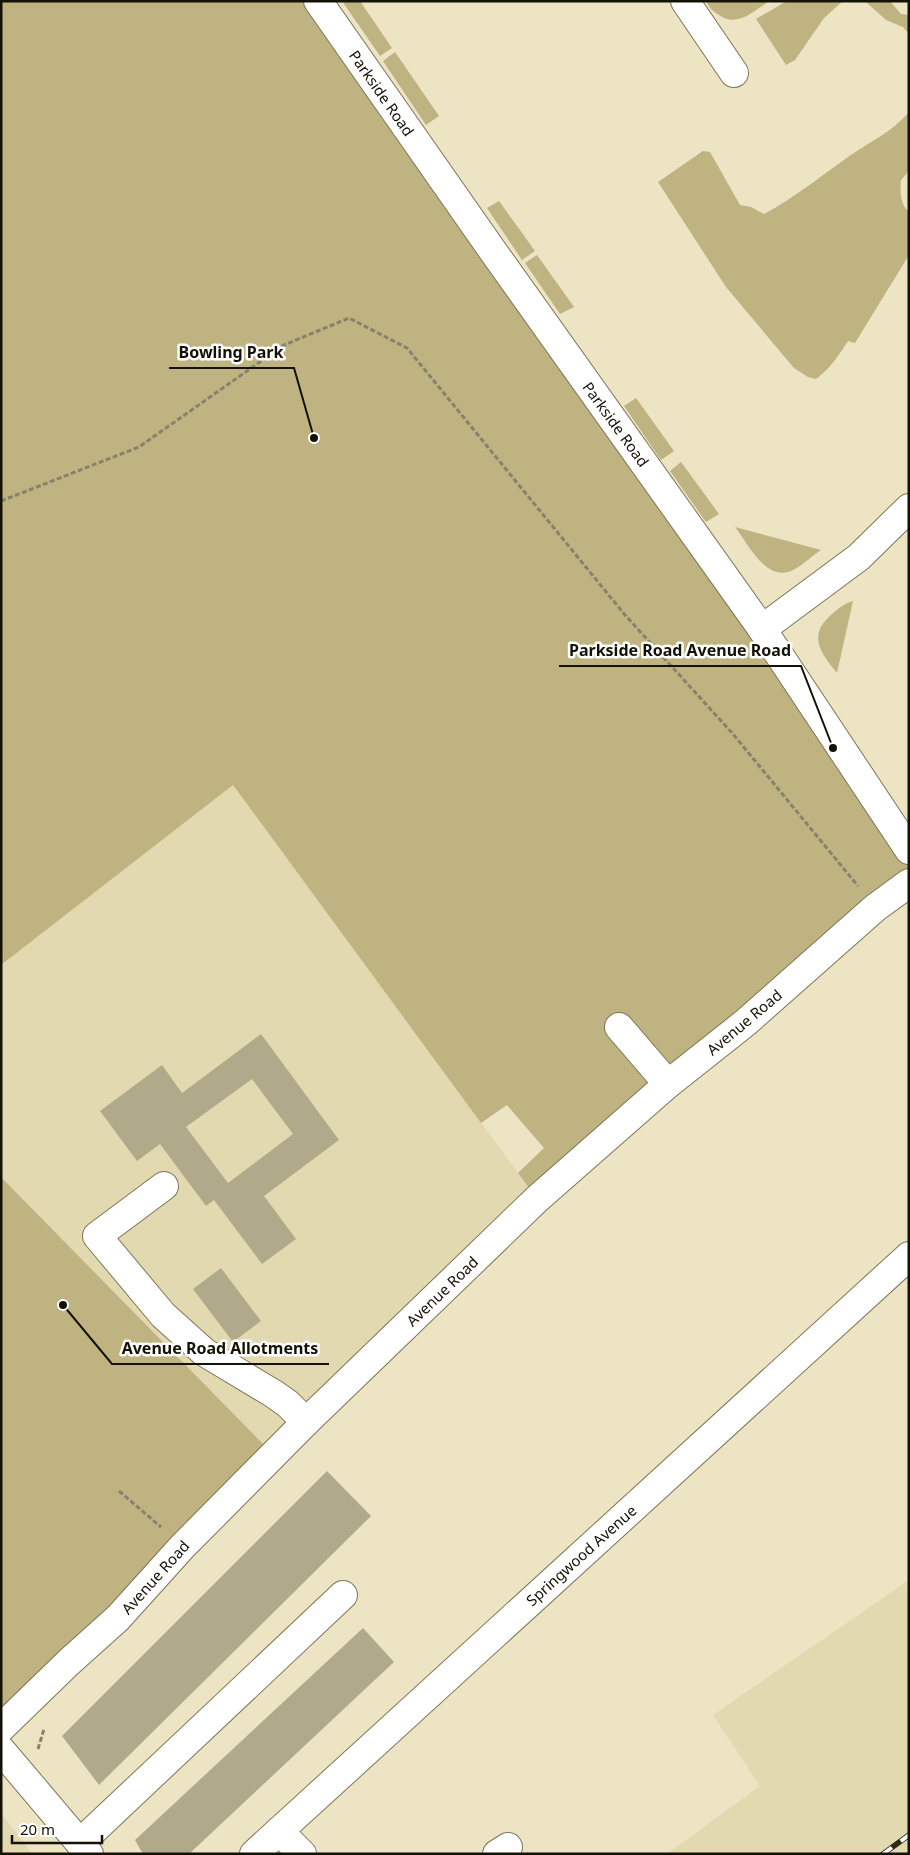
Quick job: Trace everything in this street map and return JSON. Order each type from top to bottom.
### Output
[{"type":"street","name":"Parkside Road","points":[[318,1],[490,248],[762,629],[909,850]]},
{"type":"street","points":[[685,1],[734,73]]},
{"type":"street","points":[[762,629],[859,557],[909,508]]},
{"type":"street","name":"Avenue Road","points":[[1,1728],[118,1618],[182,1547],[306,1422],[537,1199],[668,1084],[745,1023],[875,908],[909,883]]},
{"type":"street","points":[[618,1027],[668,1084]]},
{"type":"street","points":[[164,1186],[97,1236],[162,1315],[204,1352],[274,1394],[288,1404],[306,1422]]},
{"type":"street","name":"Springwood Avenue","points":[[254,1854],[909,1256]]},
{"type":"street","points":[[1,1750],[85,1848],[342,1595]]},
{"type":"street","points":[[279,1831],[302,1854]]},
{"type":"path","points":[[1,501],[139,447],[284,345],[349,318],[407,348],[625,615],[733,734],[818,835],[875,908]]},
{"type":"path","points":[[119,1491],[153,1519],[182,1547]]},
{"type":"shaded area","points":[[1,1],[318,1],[909,850],[909,887],[537,1199],[518,1173],[544,1148],[507,1105],[481,1123],[233,785],[1,965]]},
{"type":"shaded area","points":[[342,1],[360,1],[392,48],[380,56]]},
{"type":"shaded area","points":[[706,1],[769,1],[745,17],[732,20],[717,14]]},
{"type":"shaded area","points":[[787,1],[843,1],[824,18],[795,60],[786,65],[756,19]]},
{"type":"shaded area","points":[[865,1],[890,1],[901,14],[909,15],[909,34],[903,27],[886,20]]},
{"type":"shaded area","points":[[395,52],[439,116],[426,125],[383,61]]},
{"type":"shaded area","points":[[909,112],[909,171],[901,180],[901,197],[909,212],[909,255],[855,343],[848,341],[838,357],[816,379],[808,377],[794,368],[726,287],[658,182],[703,151],[710,152],[740,205],[751,207],[764,214],[886,133]]},
{"type":"shaded area","points":[[499,201],[535,251],[522,260],[487,208]]},
{"type":"shaded area","points":[[537,255],[574,307],[560,314],[525,263]]},
{"type":"shaded area","points":[[636,398],[674,451],[661,460],[624,406]]},
{"type":"shaded area","points":[[681,462],[719,514],[706,522],[670,471]]},
{"type":"shaded area","points":[[735,527],[821,550],[795,569],[785,573],[776,572],[760,561]]},
{"type":"shaded area","points":[[853,601],[837,673],[826,659],[819,645],[819,631],[823,623],[835,611]]},
{"type":"shaded area","points":[[233,785],[537,1199],[274,1455],[1,1177],[1,965]]},
{"type":"shaded area","points":[[1,1177],[274,1455],[1,1728]]},
{"type":"shaded area","points":[[909,1580],[909,1854],[667,1854],[760,1786],[713,1715]]},
{"type":"shaded area","points":[[1,1813],[32,1854],[1,1854]]},
{"type":"building","points":[[261,1034],[339,1140],[264,1196],[296,1239],[262,1264],[214,1200],[206,1206],[160,1144],[137,1161],[100,1111],[162,1065],[182,1093]],"holes":[[[252,1079],[293,1134],[228,1183],[186,1127]]]},
{"type":"building","points":[[221,1268],[261,1321],[233,1342],[193,1289]]},
{"type":"building","points":[[327,1471],[371,1516],[99,1785],[62,1736]]},
{"type":"building","points":[[363,1628],[394,1662],[189,1854],[143,1854],[135,1840]]},
{"type":"railway","points":[[883,1854],[909,1835]]},
{"type":"place","name":"Bowling Park","points":[[314,438]]},
{"type":"place","name":"Parkside Road Avenue Road","points":[[833,748]]},
{"type":"place","name":"Avenue Road Allotments","points":[[63,1305]]}]
